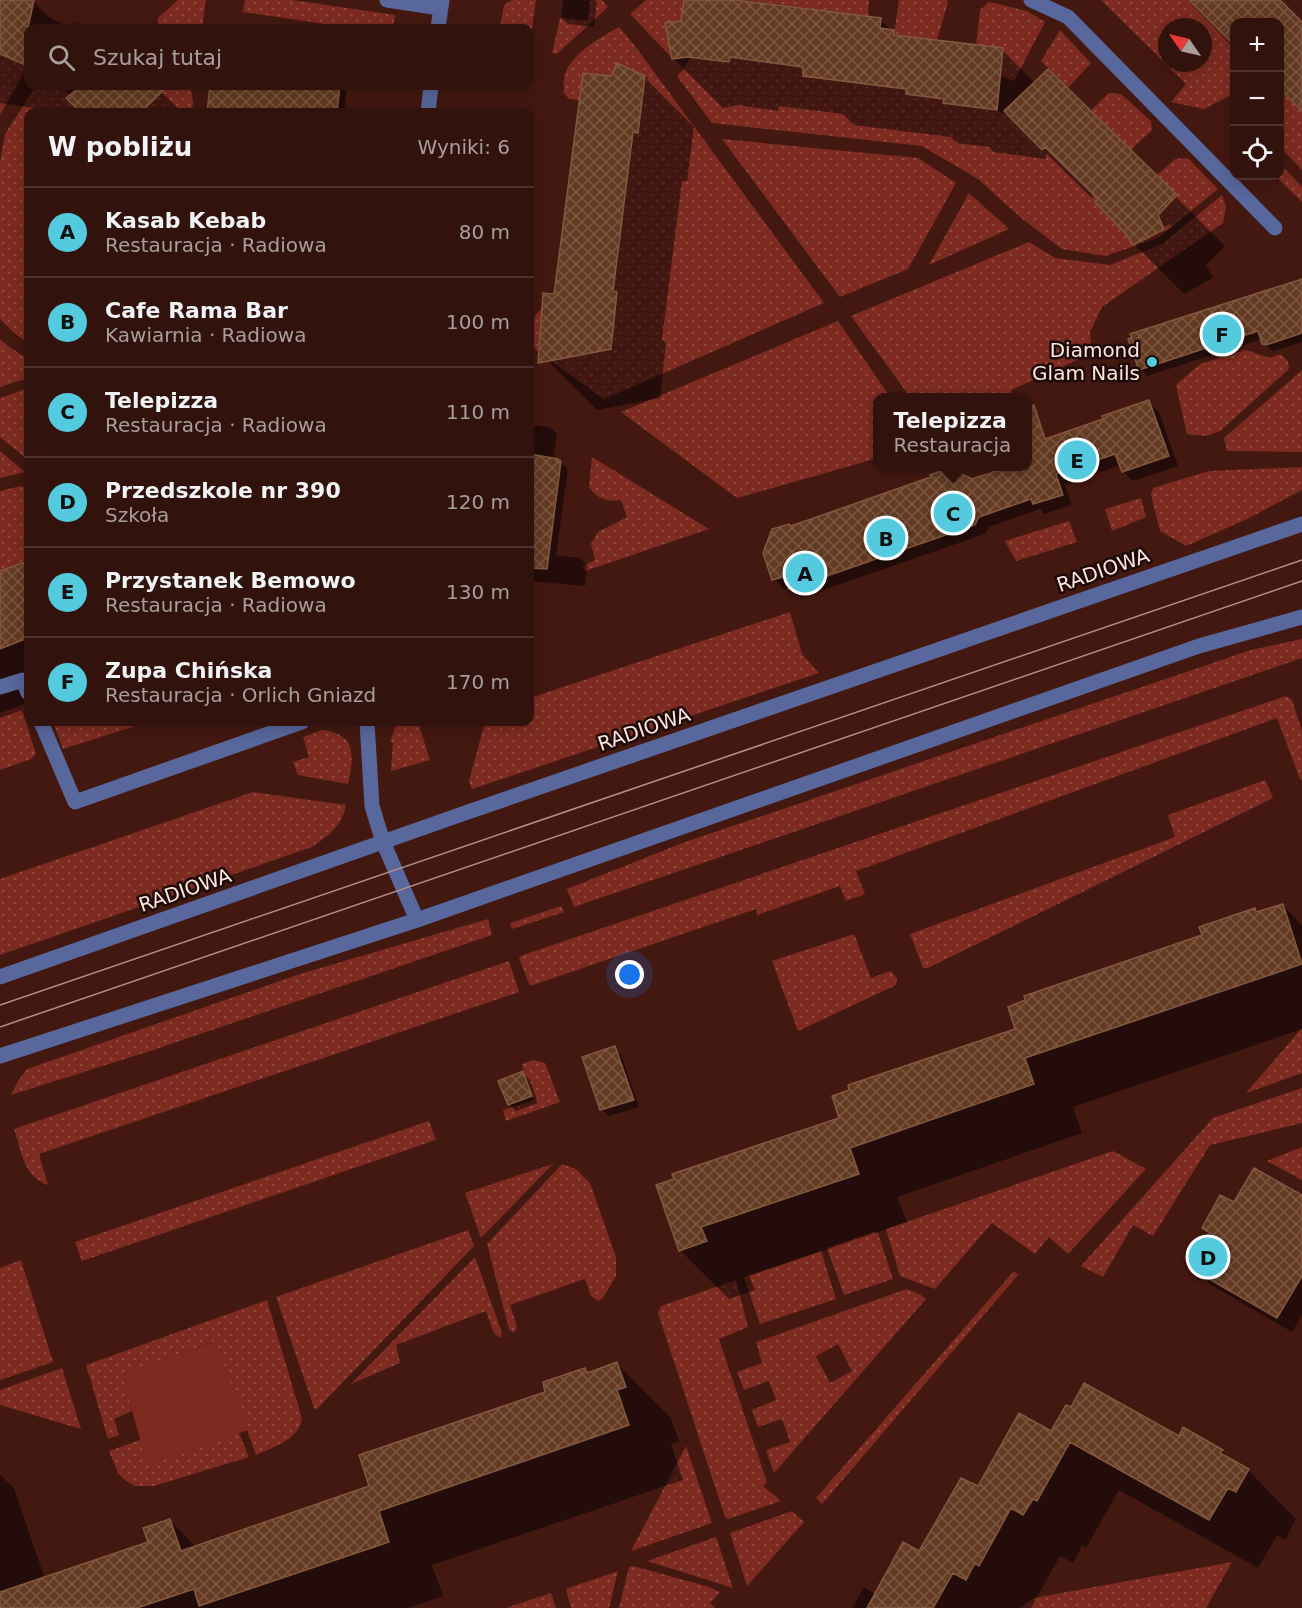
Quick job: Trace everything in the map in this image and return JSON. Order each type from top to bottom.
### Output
[{"type":"street","points":[[387,0],[441,4],[438,24]]},
{"type":"street","points":[[1031,0],[1068,17],[1275,228]]},
{"type":"street","points":[[428,108],[431,90]]},
{"type":"street","name":"RADIOWA","points":[[0,977],[1302,524]]},
{"type":"street","points":[[0,1056],[417,920],[1198,646],[1302,617]]},
{"type":"street","points":[[0,687],[23,680],[24,683]]},
{"type":"street","points":[[43,726],[75,802],[291,726]]},
{"type":"street","points":[[367,726],[370,798],[382,843],[417,920]]},
{"type":"shaded area","points":[[178,0],[206,0],[203,24],[158,24],[158,18]]},
{"type":"shaded area","points":[[245,0],[292,0],[395,15],[394,24],[325,24],[243,12]]},
{"type":"shaded area","points":[[512,0],[536,0],[533,24],[501,24],[504,5]]},
{"type":"shaded area","points":[[590,0],[602,0],[608,7],[557,54],[552,53],[560,18],[588,21]]},
{"type":"shaded area","points":[[646,0],[684,0],[681,21],[666,24],[673,59],[630,14]]},
{"type":"shaded area","points":[[745,0],[869,0],[868,16]]},
{"type":"shaded area","points":[[899,0],[946,0],[948,2],[937,40],[894,34]]},
{"type":"shaded area","points":[[1101,0],[1187,0],[1205,18],[1158,18],[1158,56]]},
{"type":"shaded area","points":[[989,2],[1027,11],[1045,22],[1014,81],[1000,76],[1003,48],[976,45],[980,10]]},
{"type":"shaded area","points":[[1212,26],[1230,44],[1230,96],[1204,109],[1171,102],[1186,84],[1174,72],[1212,72]]},
{"type":"shaded area","points":[[619,27],[824,303],[604,399],[534,348],[534,318],[543,308],[581,354],[614,348],[609,329],[618,292],[613,291],[618,254],[617,235],[620,234],[627,188],[622,186],[629,169],[633,132],[638,132],[641,113],[638,94],[648,77],[617,62],[611,76],[583,73],[579,100],[569,99],[564,93],[564,76],[574,59],[596,41]]},
{"type":"shaded area","points":[[1060,30],[1091,63],[1068,88],[1041,61]]},
{"type":"shaded area","points":[[693,53],[711,60],[729,62],[731,57],[804,66],[803,76],[907,89],[944,98],[944,103],[963,106],[981,104],[1018,120],[1029,137],[1042,150],[1046,147],[1098,198],[1096,202],[1112,213],[1133,245],[1164,228],[1158,214],[1177,195],[1157,175],[1175,159],[1188,158],[1218,189],[1158,238],[1105,256],[1062,249],[1020,217],[978,179],[922,146],[712,123],[677,76]]},
{"type":"shaded area","points":[[0,55],[12,56],[24,63],[24,72],[0,115]]},
{"type":"shaded area","points":[[33,90],[64,90],[70,95],[67,98],[77,108],[24,108],[24,340],[0,319],[0,162],[5,134]]},
{"type":"shaded area","points":[[191,90],[192,108],[145,108],[163,91]]},
{"type":"shaded area","points":[[1109,93],[1121,94],[1151,121],[1152,130],[1131,150],[1091,110]]},
{"type":"shaded area","points":[[1286,95],[1302,111],[1302,170],[1284,151],[1284,97]]},
{"type":"shaded area","points":[[722,139],[918,158],[956,183],[908,269],[840,297]]},
{"type":"shaded area","points":[[1284,168],[1302,187],[1302,202],[1279,180],[1284,180]]},
{"type":"shaded area","points":[[969,193],[1009,229],[929,265]]},
{"type":"shaded area","points":[[1222,195],[1226,206],[1223,223],[1102,307],[1090,332],[1092,353],[1011,390],[1012,393],[907,393],[851,316],[1029,242],[1055,258],[1110,265],[1162,244]]},
{"type":"shaded area","points":[[838,321],[887,393],[873,393],[873,459],[737,498],[621,412]]},
{"type":"shaded area","points":[[0,339],[24,356],[24,379],[0,387]]},
{"type":"shaded area","points":[[1246,350],[1270,358],[1280,354],[1288,361],[1289,369],[1220,431],[1207,436],[1187,434],[1176,385],[1200,364]]},
{"type":"shaded area","points":[[1302,370],[1302,452],[1227,451],[1224,438]]},
{"type":"shaded area","points":[[24,389],[24,457],[0,437],[0,398]]},
{"type":"shaded area","points":[[0,451],[24,472],[0,478]]},
{"type":"shaded area","points":[[592,457],[709,529],[585,571],[583,566],[595,560],[591,544],[598,532],[627,517],[621,500],[603,499],[589,487]]},
{"type":"shaded area","points":[[1302,467],[1302,490],[1247,519],[1186,546],[1160,531],[1151,495],[1153,488],[1209,471]]},
{"type":"shaded area","points":[[24,487],[24,564],[19,569],[2,575],[0,571],[0,491]]},
{"type":"shaded area","points":[[1141,498],[1146,517],[1112,531],[1105,509]]},
{"type":"shaded area","points":[[1069,521],[1077,542],[1016,561],[1005,541]]},
{"type":"shaded area","points":[[790,612],[802,654],[819,673],[472,789],[469,781],[484,726],[534,726],[534,697]]},
{"type":"shaded area","points":[[1302,639],[1302,658],[574,907],[567,889],[685,842],[1251,650]]},
{"type":"shaded area","points":[[1286,696],[1292,700],[1302,731],[1302,780],[1277,718],[856,871],[865,894],[846,901],[840,886],[757,915],[756,909],[530,986],[519,958],[523,955]]},
{"type":"shaded area","points":[[22,710],[24,726],[27,726],[36,754],[31,759],[0,770],[0,718]]},
{"type":"shaded area","points":[[54,726],[135,726],[63,749]]},
{"type":"shaded area","points":[[396,726],[419,726],[430,760],[391,771],[393,743],[390,742]]},
{"type":"shaded area","points":[[322,730],[333,732],[347,741],[352,756],[348,784],[298,775],[293,762],[309,757],[303,737]]},
{"type":"shaded area","points":[[1265,780],[1273,798],[928,968],[923,968],[910,934],[1175,837],[1168,815]]},
{"type":"shaded area","points":[[253,792],[346,805],[338,824],[312,847],[0,955],[0,879]]},
{"type":"shaded area","points":[[561,906],[564,912],[512,929],[510,923]]},
{"type":"shaded area","points":[[488,919],[492,935],[153,1050],[11,1095],[27,1069],[300,974]]},
{"type":"shaded area","points":[[854,934],[871,978],[891,971],[897,979],[896,985],[798,1031],[772,961]]},
{"type":"shaded area","points":[[509,961],[519,992],[39,1154],[48,1185],[33,1176],[25,1162],[14,1129]]},
{"type":"shaded area","points":[[1302,1028],[1302,1073],[1246,1093]]},
{"type":"shaded area","points":[[533,1060],[545,1063],[560,1102],[506,1121],[503,1110],[534,1100],[522,1064]]},
{"type":"shaded area","points":[[1302,1088],[1302,1123],[1210,1145],[1153,1236],[1133,1225],[1103,1277],[1081,1266],[1213,1118]]},
{"type":"shaded area","points":[[429,1121],[436,1140],[82,1261],[75,1242]]},
{"type":"shaded area","points":[[1302,1147],[1302,1180],[1267,1161]]},
{"type":"shaded area","points":[[1113,1151],[1146,1169],[1068,1254],[1049,1237],[1035,1254],[992,1223],[935,1289],[900,1276],[886,1229]]},
{"type":"shaded area","points":[[553,1164],[481,1238],[465,1193]]},
{"type":"shaded area","points":[[562,1164],[576,1169],[590,1183],[616,1257],[616,1276],[603,1298],[598,1301],[591,1296],[585,1279],[510,1305],[517,1326],[514,1333],[509,1329],[487,1244]]},
{"type":"shaded area","points":[[468,1230],[474,1246],[317,1409],[314,1408],[276,1297]]},
{"type":"shaded area","points":[[873,1232],[878,1233],[893,1279],[844,1295],[827,1248]]},
{"type":"shaded area","points":[[821,1251],[836,1299],[760,1324],[744,1277]]},
{"type":"shaded area","points":[[475,1257],[502,1333],[501,1338],[494,1333],[486,1311],[396,1345],[400,1363],[351,1384]]},
{"type":"shaded area","points":[[21,1260],[53,1362],[0,1380],[0,1268]]},
{"type":"shaded area","points":[[1014,1271],[1018,1275],[822,1504],[816,1498]]},
{"type":"shaded area","points":[[736,1280],[748,1327],[719,1339],[767,1482],[763,1486],[781,1501],[728,1519],[725,1517],[658,1313],[661,1306]]},
{"type":"shaded area","points":[[907,1289],[926,1299],[774,1473],[766,1450],[790,1442],[782,1419],[758,1427],[752,1410],[776,1400],[769,1381],[744,1390],[737,1372],[762,1363],[756,1342]],"holes":[[[838,1344],[852,1371],[830,1383],[816,1356]]]},
{"type":"shaded area","points":[[267,1300],[302,1419],[290,1438],[256,1455],[215,1341],[123,1375],[132,1411],[114,1419],[119,1435],[108,1439],[86,1365]]},
{"type":"shaded area","points":[[216,1341],[248,1430],[147,1464],[122,1375]]},
{"type":"shaded area","points":[[62,1368],[81,1429],[0,1405],[0,1390]]},
{"type":"shaded area","points":[[239,1433],[249,1457],[154,1486],[135,1486],[126,1481],[118,1473],[109,1451],[140,1440],[148,1463]]},
{"type":"shaded area","points":[[686,1446],[712,1523],[631,1551]]},
{"type":"shaded area","points":[[792,1511],[804,1522],[747,1586],[730,1533]]},
{"type":"shaded area","points":[[716,1537],[733,1588],[647,1561]]},
{"type":"shaded area","points":[[1232,1562],[1206,1608],[1019,1608],[1034,1598]]},
{"type":"shaded area","points":[[633,1566],[720,1592],[710,1603],[715,1608],[619,1608],[629,1567]]},
{"type":"shaded area","points":[[618,1571],[609,1608],[571,1608],[566,1589]]},
{"type":"shaded area","points":[[551,1593],[556,1608],[506,1608]]},
{"type":"building","points":[[0,0],[34,0],[29,24],[24,24],[24,64],[0,54]]},
{"type":"building","points":[[684,0],[736,0],[881,18],[880,28],[894,30],[894,35],[1003,48],[997,110],[943,103],[944,99],[906,94],[906,89],[803,76],[803,67],[730,57],[729,62],[688,57],[672,59],[665,23],[681,21]]},
{"type":"building","points":[[1189,0],[1280,0],[1302,22],[1302,111],[1284,93],[1284,18],[1230,18],[1230,41],[1212,23],[1212,18],[1207,18]]},
{"type":"building","points":[[617,63],[645,76],[638,133],[633,132],[613,291],[617,292],[611,349],[538,363],[543,293],[554,294],[583,73],[611,76]]},
{"type":"building","points":[[1048,69],[1177,195],[1158,215],[1164,229],[1133,245],[1126,234],[1095,202],[1098,199],[1045,147],[1042,150],[1004,111]]},
{"type":"building","points":[[76,90],[164,90],[145,108],[76,108],[66,98]]},
{"type":"building","points":[[210,90],[340,90],[337,108],[207,108]]},
{"type":"building","points":[[1302,279],[1302,333],[1266,345],[1262,344],[1258,331],[1139,370],[1128,339],[1132,337],[1130,334]]},
{"type":"building","points":[[1149,400],[1169,456],[1122,472],[1115,454],[1056,474],[1063,495],[1033,504],[1031,499],[979,517],[975,525],[789,589],[783,577],[772,580],[763,553],[772,529],[789,524],[791,526],[931,477],[930,475],[941,471],[955,471],[972,479],[997,471],[1032,471],[1032,405],[1034,405],[1045,439],[1103,419],[1102,416]]},
{"type":"building","points":[[534,455],[561,461],[547,569],[534,568]]},
{"type":"building","points":[[24,562],[24,640],[0,649],[0,571]]},
{"type":"building","points":[[1283,904],[1302,964],[1025,1058],[1034,1084],[850,1148],[859,1174],[701,1227],[707,1241],[679,1251],[656,1185],[674,1179],[672,1174],[839,1118],[832,1096],[849,1090],[848,1085],[1015,1029],[1008,1007],[1025,1000],[1024,996],[1202,935],[1199,927],[1255,908],[1256,912]]},
{"type":"building","points":[[615,1046],[634,1100],[600,1110],[582,1057]]},
{"type":"building","points":[[523,1071],[532,1096],[508,1105],[498,1081]]},
{"type":"building","points":[[1254,1168],[1302,1195],[1302,1276],[1277,1318],[1195,1271],[1215,1236],[1202,1228],[1220,1195],[1234,1202]]},
{"type":"building","points":[[617,1362],[626,1387],[617,1390],[629,1425],[379,1511],[389,1542],[199,1606],[194,1589],[137,1608],[0,1608],[0,1592],[148,1542],[143,1528],[170,1519],[181,1551],[369,1486],[359,1455],[545,1392],[543,1382],[585,1368],[587,1373]]},
{"type":"building","points":[[1084,1383],[1179,1436],[1183,1427],[1223,1450],[1220,1453],[1249,1469],[1236,1492],[1228,1488],[1209,1520],[1070,1442],[1037,1501],[1033,1499],[1023,1515],[1011,1508],[979,1566],[975,1563],[966,1580],[953,1573],[933,1608],[867,1608],[903,1542],[919,1551],[961,1478],[978,1486],[1019,1413],[1051,1431],[1066,1405],[1071,1407]]},
{"type":"tram line","points":[[0,1005],[1302,560]]},
{"type":"tram line","points":[[0,1027],[1302,581]]},
{"type":"place","name":"Zupa Chińska","points":[[1222,334]]},
{"type":"place","name":"Diamond Glam Nails","points":[[1152,362]]},
{"type":"place","name":"Przystanek Bemowo","points":[[1077,460]]},
{"type":"place","name":"Telepizza","points":[[953,513]]},
{"type":"place","name":"Cafe Rama Bar","points":[[886,538]]},
{"type":"place","name":"Kasab Kebab","points":[[805,573]]},
{"type":"place","name":"Przedszkole nr 390","points":[[1208,1257]]}]
